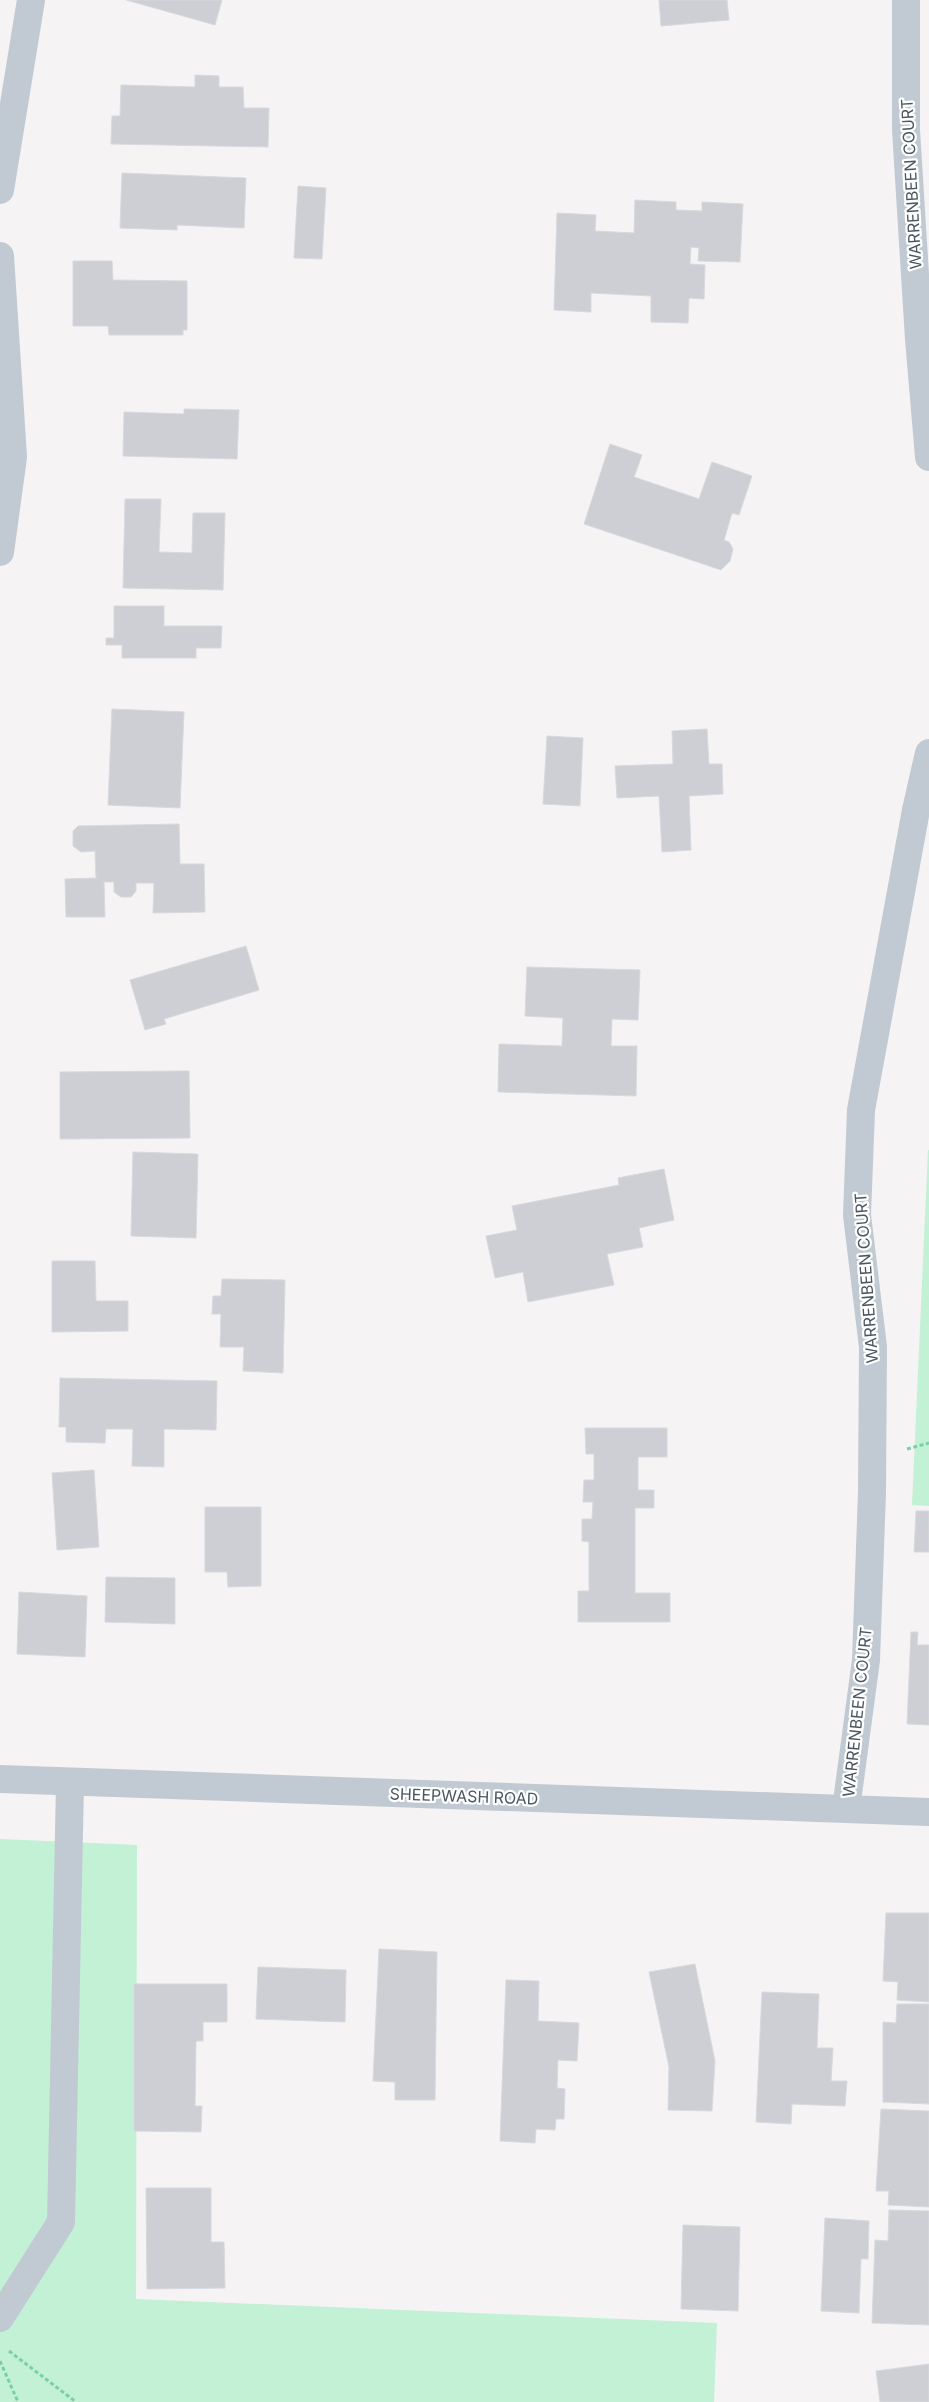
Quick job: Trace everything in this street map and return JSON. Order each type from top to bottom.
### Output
[{"type":"street","points":[[0,190],[31,0]]},
{"type":"street","name":"WARRENBEEN COURT","points":[[906,0],[906,130],[919,339],[929,458]]},
{"type":"street","points":[[0,256],[13,457],[0,552]]},
{"type":"street","name":"WARRENBEEN COURT","points":[[846,1809],[866,1660],[872,1492],[873,1347],[858,1215],[861,1110],[916,810],[929,753]]},
{"type":"street","name":"SHEEPWASH ROAD","points":[[0,1779],[70,1783],[929,1812]]},
{"type":"street","points":[[0,2318],[61,2222],[70,1783]]},
{"type":"path","points":[[8,2350],[76,2402]]},
{"type":"path","points":[[0,2361],[18,2402]]},
{"type":"green space","points":[[929,1150],[929,1506],[912,1505]]},
{"type":"green space","points":[[0,1839],[137,1845],[136,2299],[717,2323],[714,2402],[0,2402]]},
{"type":"building","points":[[126,0],[222,0],[215,25]]},
{"type":"building","points":[[659,0],[727,0],[729,20],[661,26]]},
{"type":"building","points":[[195,75],[219,76],[219,87],[243,87],[244,108],[269,108],[268,147],[111,144],[112,116],[120,116],[121,85],[195,87]]},
{"type":"building","points":[[122,173],[246,178],[244,228],[177,225],[177,230],[120,228]]},
{"type":"building","points":[[298,186],[326,188],[322,259],[294,258]]},
{"type":"building","points":[[635,200],[676,202],[676,210],[702,211],[702,202],[743,204],[740,262],[698,261],[699,248],[691,247],[690,264],[705,265],[704,299],[689,298],[688,323],[651,322],[651,296],[591,293],[591,312],[554,310],[557,213],[596,215],[595,231],[634,233]]},
{"type":"building","points":[[73,261],[112,261],[113,280],[187,281],[187,330],[183,330],[183,335],[109,335],[108,326],[73,326]]},
{"type":"building","points":[[184,409],[239,410],[237,459],[123,456],[124,412],[184,414]]},
{"type":"building","points":[[610,444],[642,455],[634,477],[699,499],[712,462],[752,476],[739,515],[732,513],[724,540],[729,542],[733,549],[730,561],[721,570],[584,524]]},
{"type":"building","points":[[125,499],[161,499],[159,552],[192,553],[193,513],[225,513],[223,590],[123,588]]},
{"type":"building","points":[[114,606],[164,606],[164,626],[222,626],[221,648],[196,648],[196,658],[122,658],[122,645],[106,645],[106,638],[114,638]]},
{"type":"building","points":[[112,709],[184,712],[180,808],[108,805]]},
{"type":"building","points":[[707,729],[709,764],[722,764],[723,794],[689,796],[691,850],[662,852],[659,796],[617,798],[615,766],[673,764],[672,731]]},
{"type":"building","points":[[547,736],[583,738],[580,806],[543,804]]},
{"type":"building","points":[[179,824],[180,864],[204,864],[205,912],[153,913],[154,883],[136,883],[136,891],[131,897],[121,897],[114,892],[114,882],[104,882],[105,917],[66,917],[65,879],[96,878],[95,851],[81,852],[73,846],[73,831],[78,826]]},
{"type":"building","points":[[246,946],[259,990],[164,1019],[166,1024],[145,1030],[130,980]]},
{"type":"building","points":[[527,967],[640,970],[638,1020],[612,1019],[611,1046],[637,1046],[636,1096],[498,1092],[499,1044],[562,1046],[563,1018],[525,1016]]},
{"type":"building","points":[[189,1071],[190,1138],[60,1139],[60,1072]]},
{"type":"building","points":[[133,1152],[198,1154],[196,1238],[131,1236]]},
{"type":"building","points":[[664,1169],[674,1220],[639,1228],[643,1247],[607,1254],[614,1285],[528,1302],[523,1272],[495,1278],[486,1236],[517,1230],[512,1206],[619,1185],[618,1178]]},
{"type":"building","points":[[52,1261],[95,1261],[96,1301],[128,1301],[128,1331],[52,1332]]},
{"type":"building","points":[[222,1279],[285,1280],[283,1373],[243,1371],[244,1347],[220,1347],[221,1314],[212,1314],[213,1296],[221,1296]]},
{"type":"building","points":[[60,1378],[217,1381],[216,1430],[164,1429],[164,1467],[132,1466],[133,1429],[106,1429],[105,1443],[66,1442],[66,1427],[59,1427]]},
{"type":"building","points":[[585,1428],[667,1428],[667,1457],[638,1457],[638,1490],[654,1490],[654,1508],[635,1508],[635,1593],[670,1593],[670,1622],[578,1622],[578,1591],[589,1591],[589,1542],[582,1541],[582,1519],[592,1519],[593,1502],[583,1502],[584,1480],[594,1480],[594,1454],[586,1454]]},
{"type":"building","points":[[94,1470],[99,1547],[57,1550],[52,1473]]},
{"type":"building","points":[[205,1507],[261,1507],[261,1586],[228,1587],[227,1572],[205,1572]]},
{"type":"building","points":[[916,1511],[929,1511],[929,1552],[914,1552]]},
{"type":"building","points":[[106,1577],[175,1578],[175,1624],[105,1622]]},
{"type":"building","points":[[19,1592],[87,1596],[85,1657],[17,1654]]},
{"type":"building","points":[[911,1632],[918,1632],[917,1645],[929,1645],[929,1725],[907,1724]]},
{"type":"building","points":[[886,1913],[929,1913],[929,2002],[897,2000],[898,1982],[883,1981]]},
{"type":"building","points":[[379,1949],[437,1952],[435,2100],[395,2100],[395,2082],[373,2081]]},
{"type":"building","points":[[695,1964],[715,2061],[712,2111],[668,2110],[669,2067],[649,1972]]},
{"type":"building","points":[[258,1967],[346,1970],[345,2022],[256,2019]]},
{"type":"building","points":[[506,1980],[539,1981],[538,2021],[579,2023],[577,2061],[558,2060],[557,2088],[565,2089],[564,2119],[556,2119],[555,2130],[536,2129],[535,2143],[500,2141]]},
{"type":"building","points":[[134,1984],[227,1984],[227,2022],[203,2022],[203,2041],[196,2041],[195,2106],[202,2106],[201,2132],[134,2131]]},
{"type":"building","points":[[762,1992],[819,1994],[817,2048],[833,2048],[831,2081],[847,2081],[845,2106],[792,2104],[791,2124],[756,2122]]},
{"type":"building","points":[[897,2004],[929,2004],[929,2104],[883,2102],[883,2022],[896,2023]]},
{"type":"building","points":[[881,2109],[929,2111],[929,2207],[888,2205],[889,2191],[876,2191]]},
{"type":"building","points":[[146,2188],[211,2188],[211,2242],[224,2242],[225,2288],[147,2289]]},
{"type":"building","points":[[889,2210],[929,2211],[929,2325],[872,2323],[875,2240],[888,2241]]},
{"type":"building","points":[[825,2218],[869,2221],[868,2259],[861,2259],[859,2313],[821,2311]]},
{"type":"building","points":[[683,2225],[740,2227],[738,2311],[681,2309]]},
{"type":"building","points":[[929,2364],[929,2402],[880,2402],[876,2371]]}]
